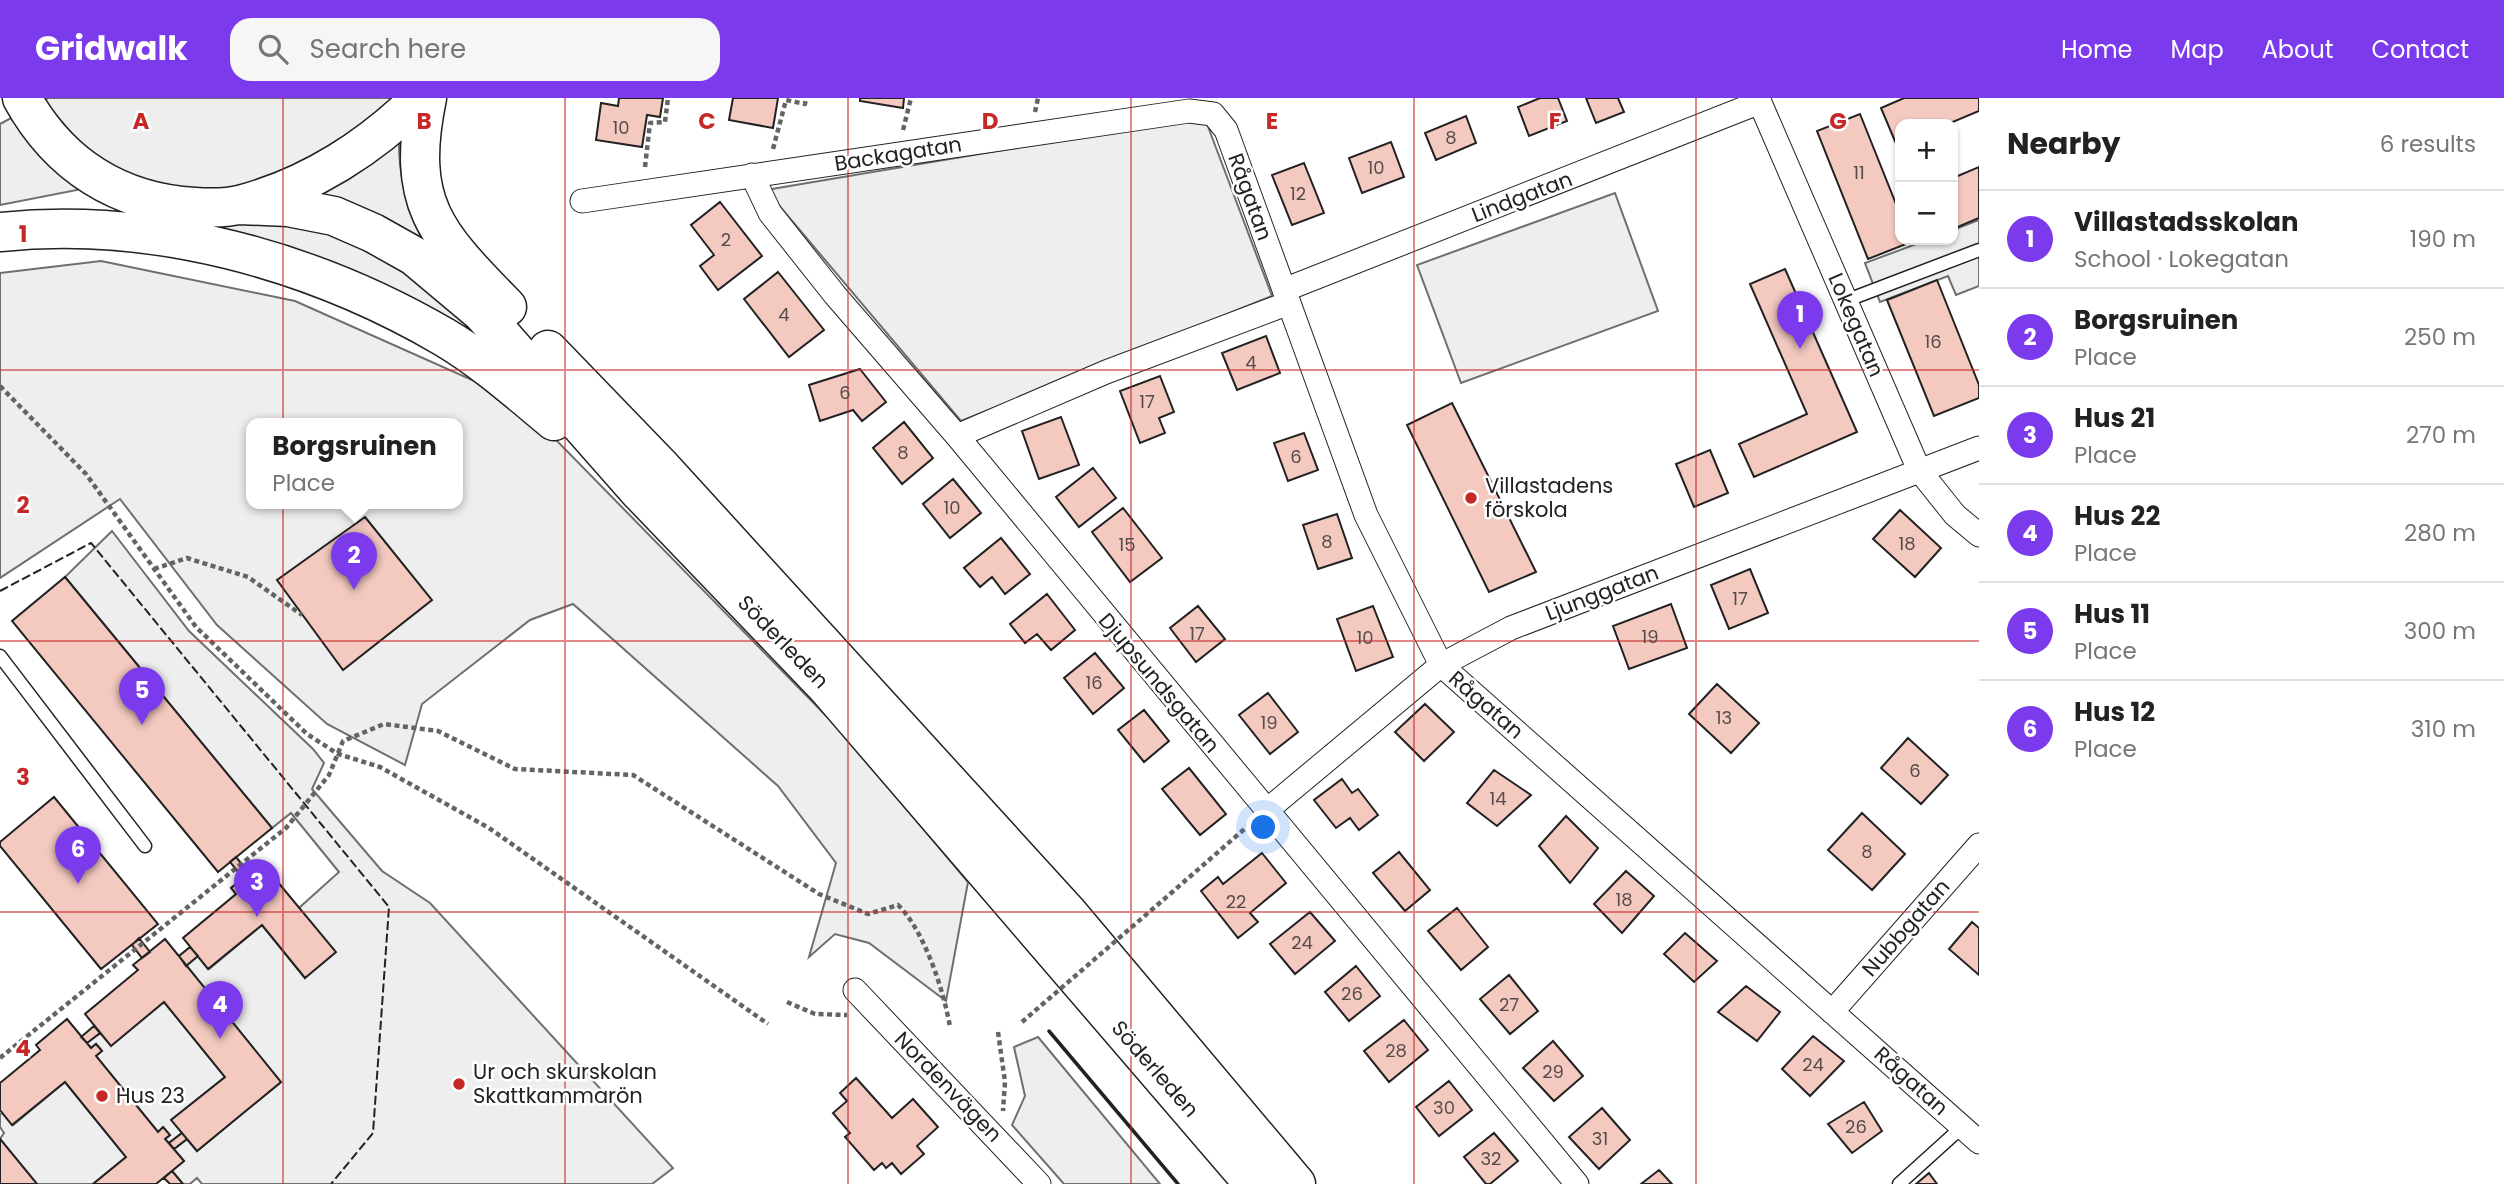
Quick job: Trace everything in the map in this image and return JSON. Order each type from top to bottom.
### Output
[{"type":"highway","points":[[22,98],[33,117],[64,154],[99,180],[139,200]]},
{"type":"highway","points":[[240,205],[320,174],[393,125],[420,98]]},
{"type":"highway","name":"Söderleden","points":[[427,98],[421,137],[421,186],[430,216],[446,242],[662,468],[1058,901],[1296,1184]]},
{"type":"highway","points":[[0,220],[33,212],[139,200]]},
{"type":"highway","name":"Söderleden","points":[[139,200],[187,206],[288,207],[334,216],[373,233],[414,256],[482,313],[636,489],[827,687],[1254,1184]]},
{"type":"highway","points":[[0,232],[46,228],[119,232],[215,246],[275,262],[338,285],[446,338],[502,379],[636,489]]},
{"type":"street","name":"Lindgatan","points":[[957,436],[1763,99]]},
{"type":"street","name":"Lokegatan","points":[[1763,99],[1845,300],[1919,470],[1955,515],[1979,536]]},
{"type":"street","name":"Backagatan","points":[[582,201],[1189,111],[1213,114]]},
{"type":"street","name":"Rågatan","points":[[1213,114],[1226,130],[1366,515],[1441,665],[1979,1142]]},
{"type":"street","name":"Djupsundsgatan","points":[[759,174],[770,214],[1577,1184]]},
{"type":"street","name":"Ljunggatan","points":[[1266,811],[1441,665],[1511,628],[1979,447]]},
{"type":"street","name":"Nubbgatan","points":[[1832,1012],[1979,845]]},
{"type":"street","name":"Nordenvägen","points":[[855,990],[991,1130],[1039,1184]]},
{"type":"lane","points":[[1845,300],[1979,250]]},
{"type":"lane","points":[[0,656],[145,846]]},
{"type":"lane","points":[[1899,1184],[1962,1127]]},
{"type":"path","points":[[642,193],[650,123],[665,122],[668,98]]},
{"type":"path","points":[[759,174],[786,100],[805,104],[806,98]]},
{"type":"path","points":[[0,386],[86,474],[196,627],[307,734],[338,754],[380,767],[489,828],[768,1024]]},
{"type":"path","points":[[154,569],[187,558],[248,577],[302,615]]},
{"type":"path","points":[[0,1058],[286,828],[329,775],[343,741],[384,724],[438,731],[515,769],[633,775],[819,894],[868,914],[898,905],[911,917],[946,999],[950,1027]]},
{"type":"path","points":[[1022,1022],[1266,811]]},
{"type":"path","points":[[991,1130],[1004,1108],[1003,1056],[998,1032]]},
{"type":"shaded area","points":[[48,98],[404,98],[332,155],[225,191],[155,186],[91,156],[44,101]]},
{"type":"shaded area","points":[[1204,116],[1272,296],[961,421],[766,190]]},
{"type":"shaded area","points":[[11,118],[49,163],[77,183],[77,190],[0,205],[0,124]]},
{"type":"shaded area","points":[[399,133],[404,188],[422,239],[304,196]]},
{"type":"shaded area","points":[[1615,193],[1658,311],[1461,383],[1417,265]]},
{"type":"shaded area","points":[[1979,220],[1979,286],[1956,295],[1948,276],[1880,302],[1865,263],[1914,245],[1958,245],[1958,228]]},
{"type":"shaded area","points":[[279,221],[332,230],[377,250],[497,348],[195,226]]},
{"type":"shaded area","points":[[101,261],[295,301],[517,400],[840,730],[968,882],[946,1001],[869,943],[835,934],[809,957],[836,863],[778,786],[573,604],[530,620],[422,704],[405,765],[327,724],[217,625],[120,499],[0,578],[0,273]]},
{"type":"shaded area","points":[[112,531],[189,631],[313,749],[324,763],[312,789],[382,871],[430,903],[673,1168],[652,1184],[202,1184],[197,1178],[190,1184],[183,1184],[172,1171],[184,1161],[174,1149],[187,1139],[197,1151],[281,1082],[186,966],[198,956],[209,969],[262,925],[304,977],[299,908],[339,872],[291,813],[272,828],[65,577]]},
{"type":"shaded area","points":[[164,1002],[225,1077],[172,1120],[182,1133],[169,1143],[165,1139],[170,1135],[164,1128],[158,1132],[96,1056],[102,1051],[96,1044],[91,1048],[87,1043],[100,1033],[111,1045]]},
{"type":"shaded area","points":[[1038,1037],[1160,1184],[1064,1184],[1012,1125],[1025,1096],[1014,1047]]},
{"type":"shaded area","points":[[65,1082],[126,1157],[93,1184],[37,1184],[0,1139],[4,1133],[0,1127],[0,1114],[13,1125]]},
{"type":"building","points":[[619,98],[663,98],[660,117],[647,115],[642,147],[596,140],[601,103],[618,106]]},
{"type":"building","points":[[733,98],[778,98],[773,128],[729,120]]},
{"type":"building","points":[[860,98],[904,98],[903,108],[860,101]]},
{"type":"building","points":[[1540,98],[1558,98],[1567,121],[1529,136],[1518,107]]},
{"type":"building","points":[[1586,98],[1618,98],[1624,112],[1596,123]]},
{"type":"building","points":[[1904,98],[1979,98],[1979,111],[1958,120],[1895,119],[1895,141],[1881,108]]},
{"type":"building","points":[[1860,114],[1895,202],[1895,245],[1903,245],[1868,259],[1817,131]]},
{"type":"building","points":[[1466,116],[1476,143],[1436,160],[1425,133]]},
{"type":"building","points":[[1391,142],[1404,177],[1362,193],[1349,158]]},
{"type":"building","points":[[1304,163],[1324,213],[1292,225],[1272,175]]},
{"type":"building","points":[[1979,167],[1979,218],[1958,227],[1958,182],[1958,176]]},
{"type":"building","points":[[720,202],[762,256],[718,290],[700,266],[714,255],[691,225]]},
{"type":"building","points":[[1785,269],[1857,432],[1754,477],[1739,444],[1807,414],[1750,284]]},
{"type":"building","points":[[778,272],[824,330],[789,357],[744,299]]},
{"type":"building","points":[[1937,280],[1979,385],[1979,398],[1934,416],[1887,300]]},
{"type":"building","points":[[1266,336],[1280,373],[1237,390],[1222,353]]},
{"type":"building","points":[[860,369],[886,402],[862,421],[853,410],[820,421],[809,385]]},
{"type":"building","points":[[1160,376],[1174,412],[1159,418],[1165,433],[1140,443],[1120,391]]},
{"type":"building","name":"Villastadens förskola","points":[[1452,403],[1536,572],[1489,592],[1407,425]]},
{"type":"building","points":[[1061,417],[1079,465],[1039,479],[1022,431]]},
{"type":"building","points":[[904,422],[933,458],[902,484],[873,448]]},
{"type":"building","points":[[1304,433],[1318,470],[1288,481],[1274,443]]},
{"type":"building","points":[[1710,450],[1728,493],[1694,507],[1676,464]]},
{"type":"building","points":[[1093,468],[1116,498],[1079,527],[1056,497]]},
{"type":"building","points":[[953,479],[981,513],[950,538],[923,504]]},
{"type":"building","points":[[1123,508],[1162,558],[1130,582],[1092,532]]},
{"type":"building","points":[[1900,510],[1941,548],[1915,577],[1873,539]]},
{"type":"building","points":[[1337,514],[1352,558],[1318,569],[1303,525]]},
{"type":"building","points":[[365,517],[432,600],[343,670],[277,580]]},
{"type":"building","points":[[1001,538],[1030,574],[1005,594],[992,577],[980,587],[964,568]]},
{"type":"building","points":[[1750,569],[1768,613],[1729,629],[1711,585]]},
{"type":"building","points":[[65,577],[272,828],[218,872],[12,621]]},
{"type":"building","points":[[1047,594],[1075,630],[1051,650],[1037,634],[1025,643],[1010,624]]},
{"type":"building","points":[[1671,604],[1687,648],[1629,669],[1613,626]]},
{"type":"building","points":[[1198,606],[1225,639],[1196,662],[1170,628]]},
{"type":"building","points":[[1373,606],[1393,657],[1356,671],[1337,619]]},
{"type":"building","points":[[1095,653],[1124,688],[1093,714],[1064,678]]},
{"type":"building","points":[[1717,684],[1759,723],[1731,753],[1689,714]]},
{"type":"building","points":[[1268,693],[1298,732],[1270,754],[1239,715]]},
{"type":"building","points":[[1425,704],[1454,732],[1424,761],[1395,732]]},
{"type":"building","points":[[1144,710],[1169,741],[1144,762],[1118,730]]},
{"type":"building","points":[[1908,738],[1948,775],[1921,804],[1881,768]]},
{"type":"building","points":[[1189,768],[1226,814],[1200,835],[1162,789]]},
{"type":"building","points":[[1494,770],[1531,795],[1497,826],[1467,803]]},
{"type":"building","points":[[1342,779],[1352,793],[1358,789],[1378,815],[1359,830],[1350,818],[1336,828],[1314,800]]},
{"type":"building","points":[[54,797],[158,924],[101,969],[0,846],[0,842]]},
{"type":"building","points":[[1862,813],[1905,854],[1872,890],[1828,850]]},
{"type":"building","points":[[1566,816],[1598,848],[1570,883],[1539,846]]},
{"type":"building","points":[[1399,852],[1430,890],[1405,911],[1373,873]]},
{"type":"building","points":[[1262,853],[1286,883],[1250,913],[1258,922],[1238,938],[1201,891],[1218,877],[1223,884]]},
{"type":"building","points":[[236,857],[249,873],[243,878],[230,862]]},
{"type":"building","points":[[262,863],[336,952],[305,978],[262,925],[208,969],[183,938],[236,894],[231,888]]},
{"type":"building","points":[[1626,871],[1654,896],[1622,933],[1594,904]]},
{"type":"building","points":[[1457,908],[1488,947],[1461,970],[1428,931]]},
{"type":"building","points":[[1310,912],[1335,941],[1295,974],[1270,944]]},
{"type":"building","points":[[1972,922],[1979,928],[1979,975],[1949,949]]},
{"type":"building","points":[[1685,933],[1717,961],[1694,982],[1664,954]]},
{"type":"building","points":[[139,938],[150,952],[142,958],[132,945]]},
{"type":"building","points":[[165,939],[281,1082],[197,1151],[171,1120],[225,1077],[164,1002],[111,1046],[85,1014],[138,970],[133,965]]},
{"type":"building","points":[[190,947],[198,956],[186,966],[179,956]]},
{"type":"building","points":[[1356,966],[1380,996],[1349,1021],[1325,992]]},
{"type":"building","points":[[1509,975],[1538,1011],[1510,1034],[1480,999]]},
{"type":"building","points":[[1746,986],[1780,1012],[1757,1041],[1718,1012]]},
{"type":"building","name":"Hus 23","points":[[67,1019],[91,1048],[96,1044],[102,1051],[96,1056],[158,1132],[163,1127],[170,1135],[165,1139],[184,1161],[156,1184],[93,1184],[126,1157],[65,1082],[12,1125],[0,1110],[0,1083],[40,1050],[36,1045]]},
{"type":"building","points":[[1404,1020],[1428,1050],[1389,1082],[1364,1051]]},
{"type":"building","points":[[94,1026],[100,1033],[87,1043],[81,1037]]},
{"type":"building","points":[[1813,1036],[1844,1061],[1810,1096],[1782,1069]]},
{"type":"building","points":[[1553,1041],[1583,1076],[1554,1101],[1523,1068]]},
{"type":"building","points":[[856,1078],[892,1118],[913,1099],[938,1127],[917,1146],[924,1154],[901,1174],[892,1163],[886,1168],[882,1163],[874,1170],[845,1137],[850,1133],[833,1113],[847,1101],[840,1093]]},
{"type":"building","points":[[1449,1081],[1472,1110],[1439,1136],[1416,1107]]},
{"type":"building","points":[[1864,1102],[1882,1131],[1852,1153],[1828,1124]]},
{"type":"building","points":[[1602,1108],[1630,1140],[1599,1169],[1569,1137]]},
{"type":"building","points":[[182,1133],[187,1139],[174,1149],[169,1143]]},
{"type":"building","points":[[1494,1133],[1518,1161],[1490,1184],[1486,1184],[1464,1157]]},
{"type":"building","points":[[0,1139],[37,1184],[0,1184]]},
{"type":"building","points":[[1659,1170],[1672,1184],[1641,1184]]},
{"type":"building","points":[[172,1171],[183,1184],[170,1184],[164,1178]]},
{"type":"building","points":[[1929,1173],[1937,1184],[1916,1184]]},
{"type":"fence","points":[[0,591],[91,543],[389,907],[373,1133],[331,1184]]},
{"type":"wall","points":[[1049,1031],[1178,1184]]},
{"type":"place","name":"Villastadsskolan","points":[[1800,349]]},
{"type":"place","name":"Villastadens förskola","points":[[1471,498]]},
{"type":"place","name":"Borgsruinen","points":[[354,590]]},
{"type":"place","name":"Hus 11","points":[[142,725]]},
{"type":"place","name":"Hus 12","points":[[78,884]]},
{"type":"place","name":"Hus 21","points":[[257,917]]},
{"type":"place","name":"Hus 22","points":[[220,1039]]},
{"type":"place","name":"Ur och skurskolan Skattkammarön","points":[[459,1084]]},
{"type":"place","name":"Hus 23","points":[[102,1096]]}]
